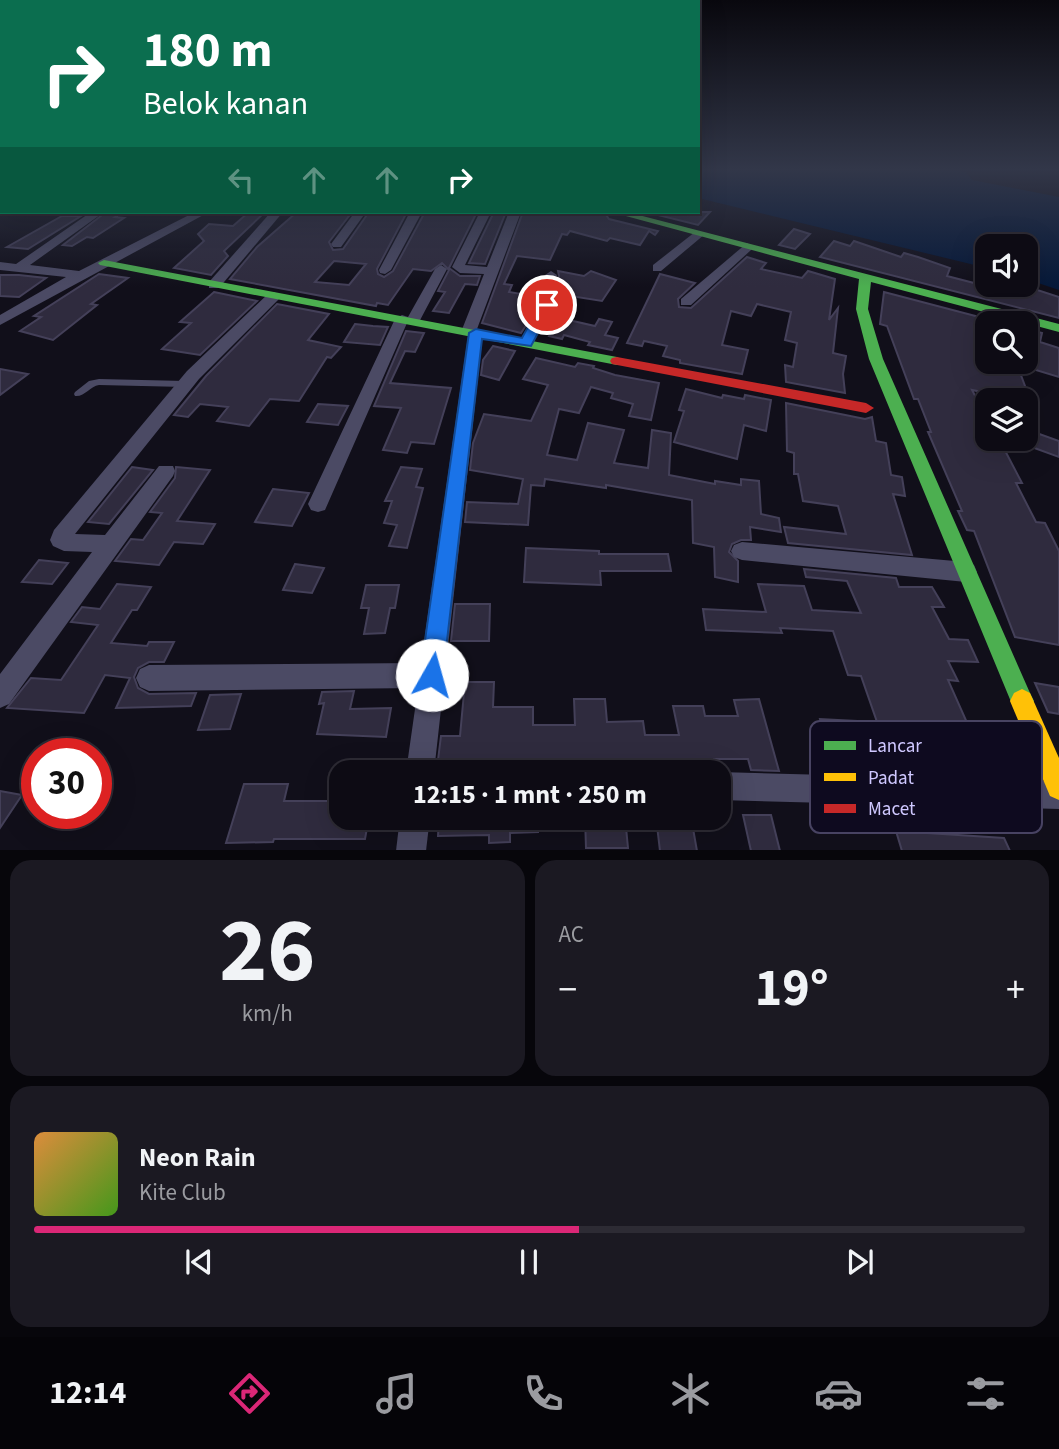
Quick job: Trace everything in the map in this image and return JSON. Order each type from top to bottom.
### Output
[{"type":"street","points":[[18,268],[96,214]]},
{"type":"street","points":[[0,321],[34,299],[199,214]]},
{"type":"street","points":[[214,285],[275,214]]},
{"type":"street","points":[[337,244],[359,214]]},
{"type":"street","points":[[385,270],[415,214]]},
{"type":"street","points":[[484,214],[458,267],[464,270],[492,271]]},
{"type":"street","points":[[421,760],[472,332],[514,214]]},
{"type":"street","points":[[623,214],[966,306],[1059,328]]},
{"type":"street","points":[[657,268],[699,234]]},
{"type":"street","points":[[686,302],[747,247]]},
{"type":"street","points":[[104,263],[898,413]]},
{"type":"street","points":[[0,266],[82,275]]},
{"type":"street","points":[[318,505],[408,320],[441,270]]},
{"type":"street","points":[[526,343],[548,306],[541,300],[551,275]]},
{"type":"street","points":[[876,281],[862,297],[865,326],[898,413],[1031,721]]},
{"type":"street","points":[[110,544],[69,543],[59,539],[185,384],[274,296]]},
{"type":"street","points":[[966,306],[981,311]]},
{"type":"street","points":[[1038,329],[1059,335]]},
{"type":"street","points":[[0,695],[166,471]]},
{"type":"street","points":[[742,551],[966,572]]},
{"type":"street","points":[[149,678],[432,675]]},
{"type":"street","points":[[1042,747],[1059,786]]},
{"type":"street","points":[[731,786],[810,788]]},
{"type":"street","points":[[411,850],[413,830]]},
{"type":"lane","points":[[78,394],[92,383],[99,382],[185,384]]},
{"type":"water","points":[[738,208],[1059,208],[1059,290],[1038,283],[1038,234],[975,234],[975,265]]},
{"type":"building","points":[[710,212],[698,225],[654,214]]},
{"type":"building","points":[[103,214],[120,214],[115,217],[124,218],[93,238],[87,237],[72,246],[63,245]]},
{"type":"building","points":[[247,214],[263,214],[224,251],[228,256],[211,275],[174,268],[204,241],[198,234],[209,224],[233,226]]},
{"type":"building","points":[[295,214],[350,214],[329,242],[333,250],[343,249],[368,214],[406,214],[377,269],[378,274],[384,277],[393,271],[424,214],[476,214],[449,268],[460,276],[480,276],[477,285],[465,284],[449,313],[433,311],[445,292],[438,291],[449,270],[442,263],[431,271],[413,269],[388,305],[377,303],[376,306],[230,279],[257,247]],"holes":[[[334,261],[366,264],[349,285],[315,282]]]},
{"type":"building","points":[[493,214],[505,214],[485,264],[469,263]]},
{"type":"building","points":[[522,214],[605,214],[609,219],[658,231],[655,235],[649,231],[640,245],[610,238],[607,241],[570,231],[567,235],[562,234],[550,260],[517,256],[504,284],[512,285],[509,292],[533,296],[531,300],[538,307],[521,333],[482,323]]},
{"type":"building","points":[[62,216],[81,216],[28,249],[7,247]]},
{"type":"building","points":[[794,229],[810,234],[795,249],[779,245]]},
{"type":"building","points":[[834,241],[850,246],[854,241],[901,257],[904,253],[950,268],[947,276],[975,283],[975,297],[820,257]]},
{"type":"building","points":[[747,257],[766,263],[761,269],[802,278],[808,271],[835,279],[829,320],[838,308],[833,353],[846,356],[843,374],[845,393],[786,382],[785,365],[793,367],[797,343],[785,340],[791,312],[757,304],[751,316],[731,311],[722,345],[748,350],[742,374],[680,363],[680,360],[663,356],[667,346],[644,341],[642,346],[627,343],[660,274],[695,283],[678,299],[679,307],[691,308]]},
{"type":"building","points":[[558,271],[584,276],[591,271],[616,280],[602,301],[571,296],[565,306],[557,305],[551,298],[559,276]]},
{"type":"building","points":[[99,274],[128,278],[91,304],[97,305],[53,340],[20,331],[41,317],[34,316]]},
{"type":"building","points":[[0,275],[46,278],[19,297],[0,296]]},
{"type":"building","points":[[1038,290],[1059,297],[1059,318],[977,297],[1038,297]]},
{"type":"building","points":[[214,292],[257,301],[200,355],[162,349],[191,323],[180,322]]},
{"type":"building","points":[[884,292],[975,316],[975,374],[1020,374],[1026,388],[972,390],[975,396],[975,451],[1005,451],[1022,483],[1016,483],[1036,522],[1045,523],[1059,551],[1059,645],[1015,637],[974,531],[967,530],[958,511],[962,511],[928,432],[931,432],[918,399],[914,399],[887,326],[880,324]]},
{"type":"building","points":[[277,304],[329,314],[308,340],[341,347],[331,358],[327,357],[299,401],[270,399],[249,426],[217,421],[228,407],[200,404],[188,417],[174,415],[206,376]]},
{"type":"building","points":[[560,318],[595,326],[599,319],[612,322],[605,335],[618,338],[612,350],[588,345],[590,342],[564,335],[562,339],[549,336]]},
{"type":"building","points":[[355,324],[388,327],[380,345],[344,342]]},
{"type":"building","points":[[406,331],[424,333],[415,352],[405,351],[390,383],[451,388],[434,444],[411,442],[407,453],[383,450],[401,408],[374,406]]},
{"type":"building","points":[[1038,332],[1042,333],[1040,342],[1059,348],[1059,377],[1038,371]]},
{"type":"building","points":[[493,346],[515,351],[499,380],[481,375],[483,360]]},
{"type":"building","points":[[536,358],[575,367],[578,363],[594,366],[593,368],[615,375],[659,383],[651,420],[629,416],[633,404],[611,398],[613,393],[591,387],[579,413],[559,409],[547,455],[577,460],[588,423],[624,430],[614,463],[648,468],[652,430],[671,433],[669,475],[715,484],[715,481],[741,485],[741,479],[759,481],[761,514],[779,518],[781,532],[750,527],[751,540],[732,544],[729,552],[738,561],[738,582],[715,577],[714,547],[693,543],[692,500],[606,485],[606,488],[545,479],[544,486],[531,485],[528,525],[465,522],[467,502],[518,504],[523,479],[470,470],[473,443],[484,414],[531,421],[548,385],[523,379]]},
{"type":"building","points":[[0,369],[28,374],[0,395]]},
{"type":"building","points":[[686,389],[722,398],[723,395],[744,399],[745,395],[771,400],[766,431],[744,425],[737,459],[674,442],[684,411],[679,410]]},
{"type":"building","points":[[786,403],[865,419],[872,417],[876,441],[886,443],[891,475],[902,477],[905,496],[893,494],[912,555],[788,543],[784,527],[846,534],[838,506],[803,501],[798,474],[794,474],[794,453],[787,451]]},
{"type":"building","points":[[318,404],[348,406],[338,425],[307,422]]},
{"type":"building","points":[[1038,434],[1059,441],[1059,457],[1038,449]]},
{"type":"building","points":[[132,467],[153,470],[109,524],[88,522]]},
{"type":"building","points":[[176,467],[210,470],[177,521],[215,524],[203,544],[174,542],[159,565],[115,561],[131,539],[143,540],[162,513],[150,512],[175,478]]},
{"type":"building","points":[[401,467],[422,469],[416,487],[423,488],[407,548],[389,546],[397,525],[384,523],[392,501],[385,501]]},
{"type":"building","points":[[273,489],[309,493],[292,526],[255,522]]},
{"type":"building","points":[[526,548],[599,551],[599,554],[668,554],[671,571],[600,571],[601,585],[524,582]]},
{"type":"building","points":[[39,560],[68,563],[52,584],[22,582]]},
{"type":"building","points":[[295,564],[324,568],[312,593],[283,590]]},
{"type":"building","points":[[804,569],[896,578],[899,587],[932,587],[944,607],[932,607],[949,639],[968,640],[978,662],[948,661],[958,681],[948,680],[966,721],[877,721],[861,676],[848,675],[833,631],[780,628],[782,633],[706,630],[703,609],[766,612],[758,584],[804,586],[812,610],[861,613],[847,581],[806,577]]},
{"type":"building","points":[[117,584],[151,587],[111,643],[147,646],[149,642],[174,642],[164,662],[149,662],[138,668],[134,677],[138,688],[149,694],[196,693],[191,706],[116,708],[130,678],[105,675],[84,713],[7,708],[31,678],[61,680],[98,625],[71,622],[82,607],[100,609]]},
{"type":"building","points":[[366,585],[399,585],[395,608],[390,608],[385,633],[364,634],[369,608],[361,608]]},
{"type":"building","points":[[455,604],[490,604],[489,641],[451,641]]},
{"type":"building","points":[[465,682],[494,682],[493,707],[533,707],[533,725],[575,725],[574,699],[605,699],[607,722],[643,721],[645,735],[679,735],[673,706],[703,706],[705,716],[738,716],[734,700],[759,699],[779,771],[751,770],[748,759],[438,760],[441,736],[460,736]]},
{"type":"building","points":[[1035,683],[1059,687],[1059,714],[1048,712]]},
{"type":"building","points":[[354,691],[350,709],[391,708],[386,737],[317,734],[324,703],[319,704],[322,692]]},
{"type":"building","points":[[241,694],[230,729],[198,730],[210,695]]},
{"type":"building","points":[[820,719],[858,721],[821,721]]},
{"type":"building","points":[[244,784],[288,784],[284,801],[329,801],[329,830],[367,830],[365,839],[274,839],[273,842],[226,843]]},
{"type":"building","points":[[0,791],[21,795],[21,796],[0,828]]},
{"type":"building","points":[[743,815],[771,815],[780,850],[751,850]]},
{"type":"building","points":[[438,830],[538,832],[510,833],[510,842],[489,843],[489,835],[438,836]]},
{"type":"building","points":[[585,830],[626,830],[628,848],[586,848]]},
{"type":"building","points":[[658,830],[693,830],[697,850],[660,850]]},
{"type":"building","points":[[897,833],[1004,838],[1010,850],[902,850]]},
{"type":"traffic: fast","points":[[624,214],[1059,328]]},
{"type":"traffic: fast","points":[[104,263],[617,361]]},
{"type":"traffic: fast","points":[[865,278],[862,309],[876,359],[1022,701]]},
{"type":"traffic: slow","points":[[1022,701],[1031,721]]},
{"type":"traffic: slow","points":[[1042,747],[1059,787]]},
{"type":"traffic: jam","points":[[617,361],[866,408]]},
{"type":"route","points":[[432,675],[476,333],[526,343],[547,305]]}]
